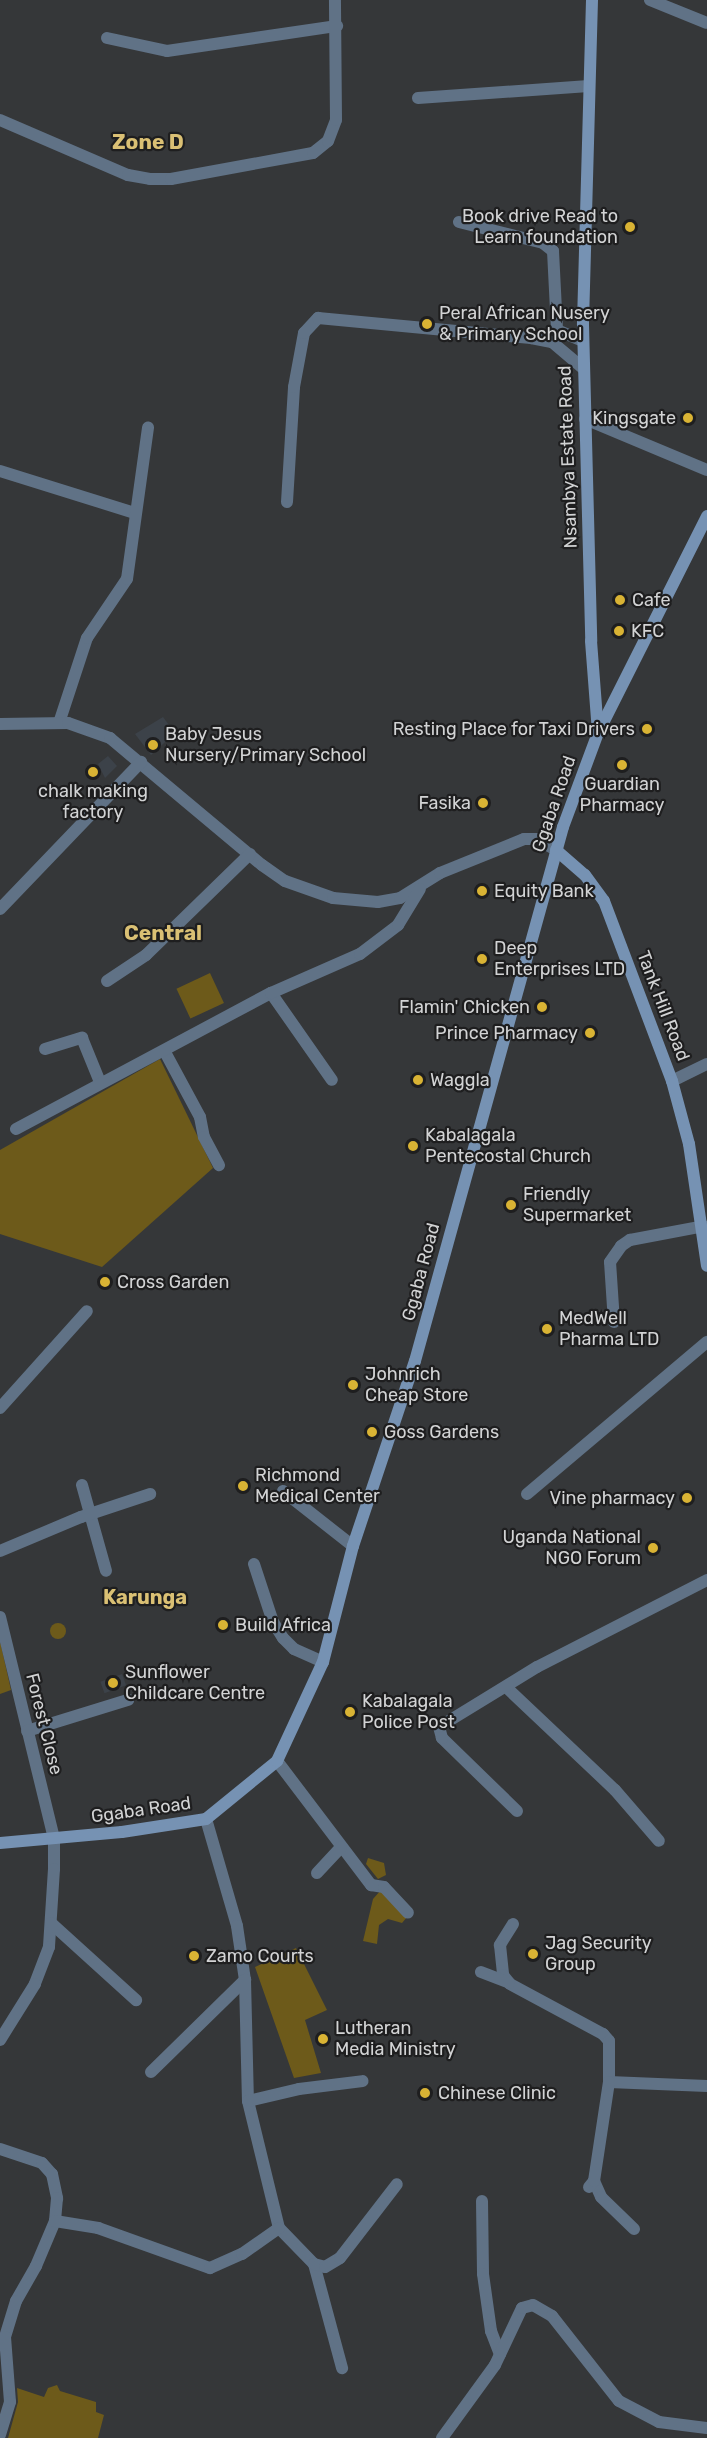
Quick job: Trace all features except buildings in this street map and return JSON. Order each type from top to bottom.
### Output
[{"type":"main road","name":"Nsambya Estate Road","points":[[592,0],[583,341],[591,648],[598,733]]},
{"type":"main road","name":"Ggaba Road","points":[[0,1843],[206,1819],[277,1761],[323,1662],[353,1546],[415,1361],[556,850],[598,733],[707,516]]},
{"type":"main road","name":"Tank Hill Road","points":[[556,850],[585,875],[604,901],[672,1081],[689,1144],[704,1226],[707,1266]]},
{"type":"street","points":[[0,120],[128,175],[150,179],[171,179],[313,153],[328,141],[336,120],[335,0]]},
{"type":"street","points":[[650,0],[707,23]]},
{"type":"street","points":[[107,38],[166,51],[337,26]]},
{"type":"street","points":[[418,98],[590,86]]},
{"type":"street","points":[[459,222],[543,243],[554,251],[557,330],[583,341]]},
{"type":"street","points":[[287,502],[294,387],[304,333],[318,318],[552,342],[584,369]]},
{"type":"street","points":[[585,419],[707,470]]},
{"type":"street","points":[[59,723],[87,638],[126,579],[148,427]]},
{"type":"street","points":[[0,471],[135,513]]},
{"type":"street","points":[[0,724],[59,723],[98,732],[141,762],[285,881],[333,898],[388,901],[420,889],[440,873],[524,838],[537,839],[556,850]]},
{"type":"street","points":[[0,909],[141,762]]},
{"type":"street","points":[[107,981],[146,955],[250,854]]},
{"type":"street","points":[[16,1129],[100,1082],[165,1052],[271,993],[360,954],[398,925],[420,889]]},
{"type":"street","points":[[271,993],[332,1080]]},
{"type":"street","points":[[45,1049],[82,1038],[100,1082]]},
{"type":"street","points":[[165,1052],[200,1117],[204,1137],[219,1165]]},
{"type":"street","points":[[672,1081],[707,1064]]},
{"type":"street","points":[[614,1322],[610,1262],[621,1246],[630,1240],[704,1226]]},
{"type":"street","points":[[0,1408],[87,1311]]},
{"type":"street","points":[[527,1494],[707,1342]]},
{"type":"street","points":[[82,1485],[106,1571]]},
{"type":"street","points":[[284,1491],[353,1546]]},
{"type":"street","points":[[0,1551],[90,1513],[150,1494]]},
{"type":"street","points":[[254,1564],[273,1622],[283,1638],[294,1649],[323,1662]]},
{"type":"street","points":[[517,1810],[442,1738],[440,1727],[612,1625],[707,1580]]},
{"type":"street","name":"Forest Close","points":[[0,1617],[54,1838],[49,1947],[35,1984],[0,2040]]},
{"type":"street","points":[[506,1687],[622,1797],[659,1841]]},
{"type":"street","points":[[27,1731],[128,1700]]},
{"type":"street","points":[[277,1761],[371,1885],[384,1887],[408,1912]]},
{"type":"street","points":[[206,1819],[237,1926],[245,1980],[248,2101],[279,2228],[314,2264],[342,2368]]},
{"type":"street","points":[[318,1873],[341,1846]]},
{"type":"street","points":[[51,1923],[136,2000]]},
{"type":"street","points":[[510,1984],[499,1962],[503,1934],[513,1924]]},
{"type":"street","points":[[481,1972],[510,1984],[603,2034],[609,2041],[609,2082],[591,2184],[634,2229]]},
{"type":"street","points":[[151,2072],[245,1980]]},
{"type":"street","points":[[248,2101],[299,2089],[363,2081]]},
{"type":"street","points":[[609,2082],[707,2086]]},
{"type":"street","points":[[0,2149],[42,2163],[52,2174],[57,2198],[55,2221],[36,2266],[16,2301],[5,2337],[10,2402],[0,2434]]},
{"type":"street","points":[[314,2264],[325,2267],[340,2258],[397,2184]]},
{"type":"street","points":[[482,2201],[483,2274],[491,2331],[500,2354]]},
{"type":"street","points":[[55,2221],[98,2228],[210,2268],[242,2254],[279,2228]]},
{"type":"street","points":[[442,2438],[500,2354],[522,2308],[533,2305],[552,2316],[619,2401],[659,2422],[707,2428]]},
{"type":"shaded area","name":"Baby Jesus Nursery/Primary School","points":[[163,717],[175,733],[151,755],[135,734]]},
{"type":"shaded area","points":[[108,756],[117,766],[105,778],[98,764]]},
{"type":"shaded area","points":[[210,973],[224,1003],[190,1019],[176,989]]},
{"type":"shaded area","points":[[160,1059],[213,1168],[102,1267],[0,1234],[0,1150]]},
{"type":"shaded area","points":[[58,1623],[64,1625],[66,1631],[64,1637],[58,1639],[52,1637],[50,1631],[52,1625]]},
{"type":"shaded area","points":[[0,1641],[11,1690],[0,1694]]},
{"type":"shaded area","name":"Sunflower Childcare Centre","points":[[122,1674],[126,1685],[104,1693],[100,1682]]},
{"type":"shaded area","points":[[368,1858],[384,1863],[386,1875],[378,1879],[366,1864]]},
{"type":"shaded area","points":[[381,1890],[407,1917],[402,1923],[388,1919],[379,1925],[377,1944],[363,1941],[373,1899]]},
{"type":"shaded area","points":[[296,1948],[327,2010],[305,2020],[321,2073],[294,2078],[255,1967]]},
{"type":"shaded area","points":[[57,2385],[60,2391],[96,2402],[96,2412],[104,2415],[98,2438],[8,2438],[18,2402],[17,2388],[44,2397],[48,2388]]},
{"type":"place","name":"Book drive Read to Learn foundation","points":[[630,227]]},
{"type":"place","name":"Peral African Nusery & Primary School","points":[[427,324]]},
{"type":"place","name":"Kingsgate","points":[[688,418]]},
{"type":"place","name":"Cafe","points":[[620,600]]},
{"type":"place","name":"KFC","points":[[619,631]]},
{"type":"place","name":"Resting Place for Taxi Drivers","points":[[647,729]]},
{"type":"place","name":"Baby Jesus Nursery/Primary School","points":[[153,745]]},
{"type":"place","name":"Guardian Pharmacy","points":[[622,765]]},
{"type":"place","name":"chalk making factory","points":[[93,772]]},
{"type":"place","name":"Fasika","points":[[483,803]]},
{"type":"place","name":"Equity Bank","points":[[482,891]]},
{"type":"place","name":"Deep Enterprises LTD","points":[[482,959]]},
{"type":"place","name":"Flamin' Chicken","points":[[542,1007]]},
{"type":"place","name":"Prince Pharmacy","points":[[590,1033]]},
{"type":"place","name":"Waggla","points":[[418,1080]]},
{"type":"place","name":"Kabalagala Pentecostal Church","points":[[413,1146]]},
{"type":"place","name":"Friendly Supermarket","points":[[511,1205]]},
{"type":"place","name":"Cross Garden","points":[[105,1282]]},
{"type":"place","name":"MedWell Pharma LTD","points":[[547,1329]]},
{"type":"place","name":"Johnrich Cheap Store","points":[[353,1385]]},
{"type":"place","name":"Goss Gardens","points":[[372,1432]]},
{"type":"place","name":"Richmond Medical Center","points":[[243,1486]]},
{"type":"place","name":"Vine pharmacy","points":[[687,1498]]},
{"type":"place","name":"Uganda National NGO Forum","points":[[653,1548]]},
{"type":"place","name":"Build Africa","points":[[223,1625]]},
{"type":"place","name":"Sunflower Childcare Centre","points":[[113,1683]]},
{"type":"place","name":"Kabalagala Police Post","points":[[350,1712]]},
{"type":"place","name":"Jag Security Group","points":[[533,1954]]},
{"type":"place","name":"Zamo Courts","points":[[194,1956]]},
{"type":"place","name":"Lutheran Media Ministry","points":[[323,2039]]},
{"type":"place","name":"Chinese Clinic","points":[[425,2093]]},
{"type":"district","name":"Zone D","points":[[148,142]]},
{"type":"district","name":"Central","points":[[163,933]]},
{"type":"district","name":"Karunga","points":[[145,1597]]}]
